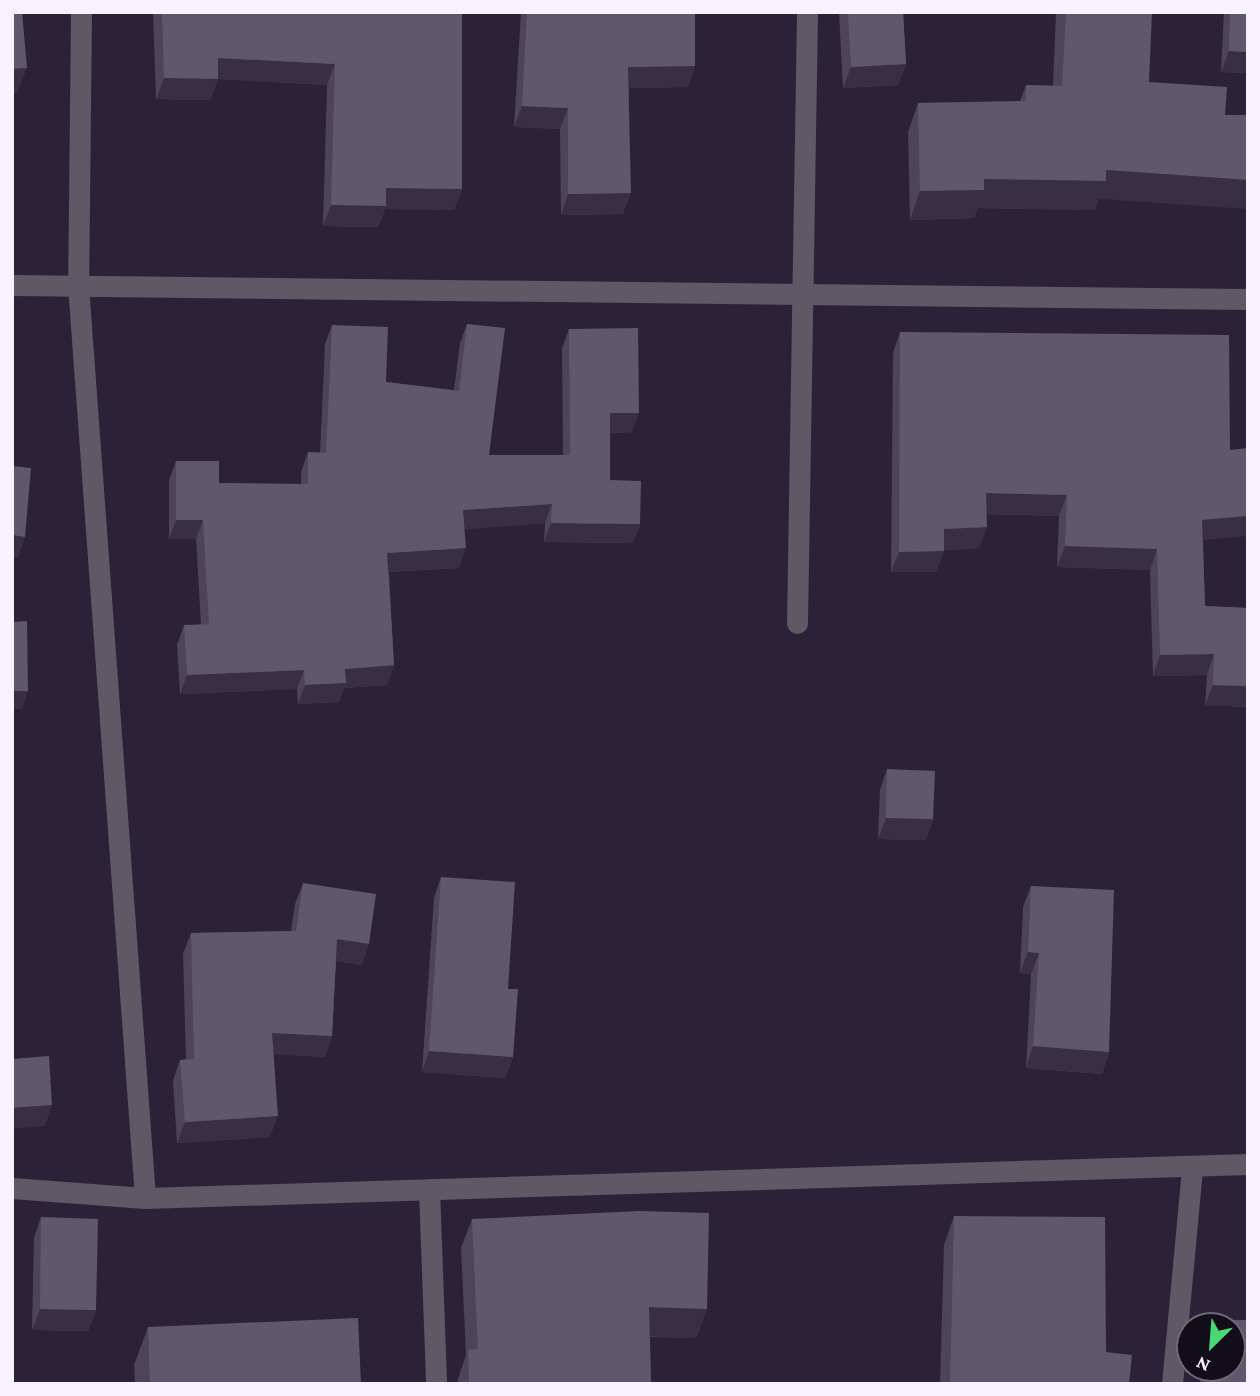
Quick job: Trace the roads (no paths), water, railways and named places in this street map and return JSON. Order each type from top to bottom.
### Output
[{"type":"street","points":[[80,12],[78,285],[145,1198]]},
{"type":"street","points":[[796,623],[807,12]]},
{"type":"street","points":[[12,285],[1248,299]]},
{"type":"street","points":[[12,1188],[145,1198],[1248,1164]]},
{"type":"street","points":[[1172,1384],[1192,1167]]},
{"type":"street","points":[[429,1189],[436,1384]]}]
